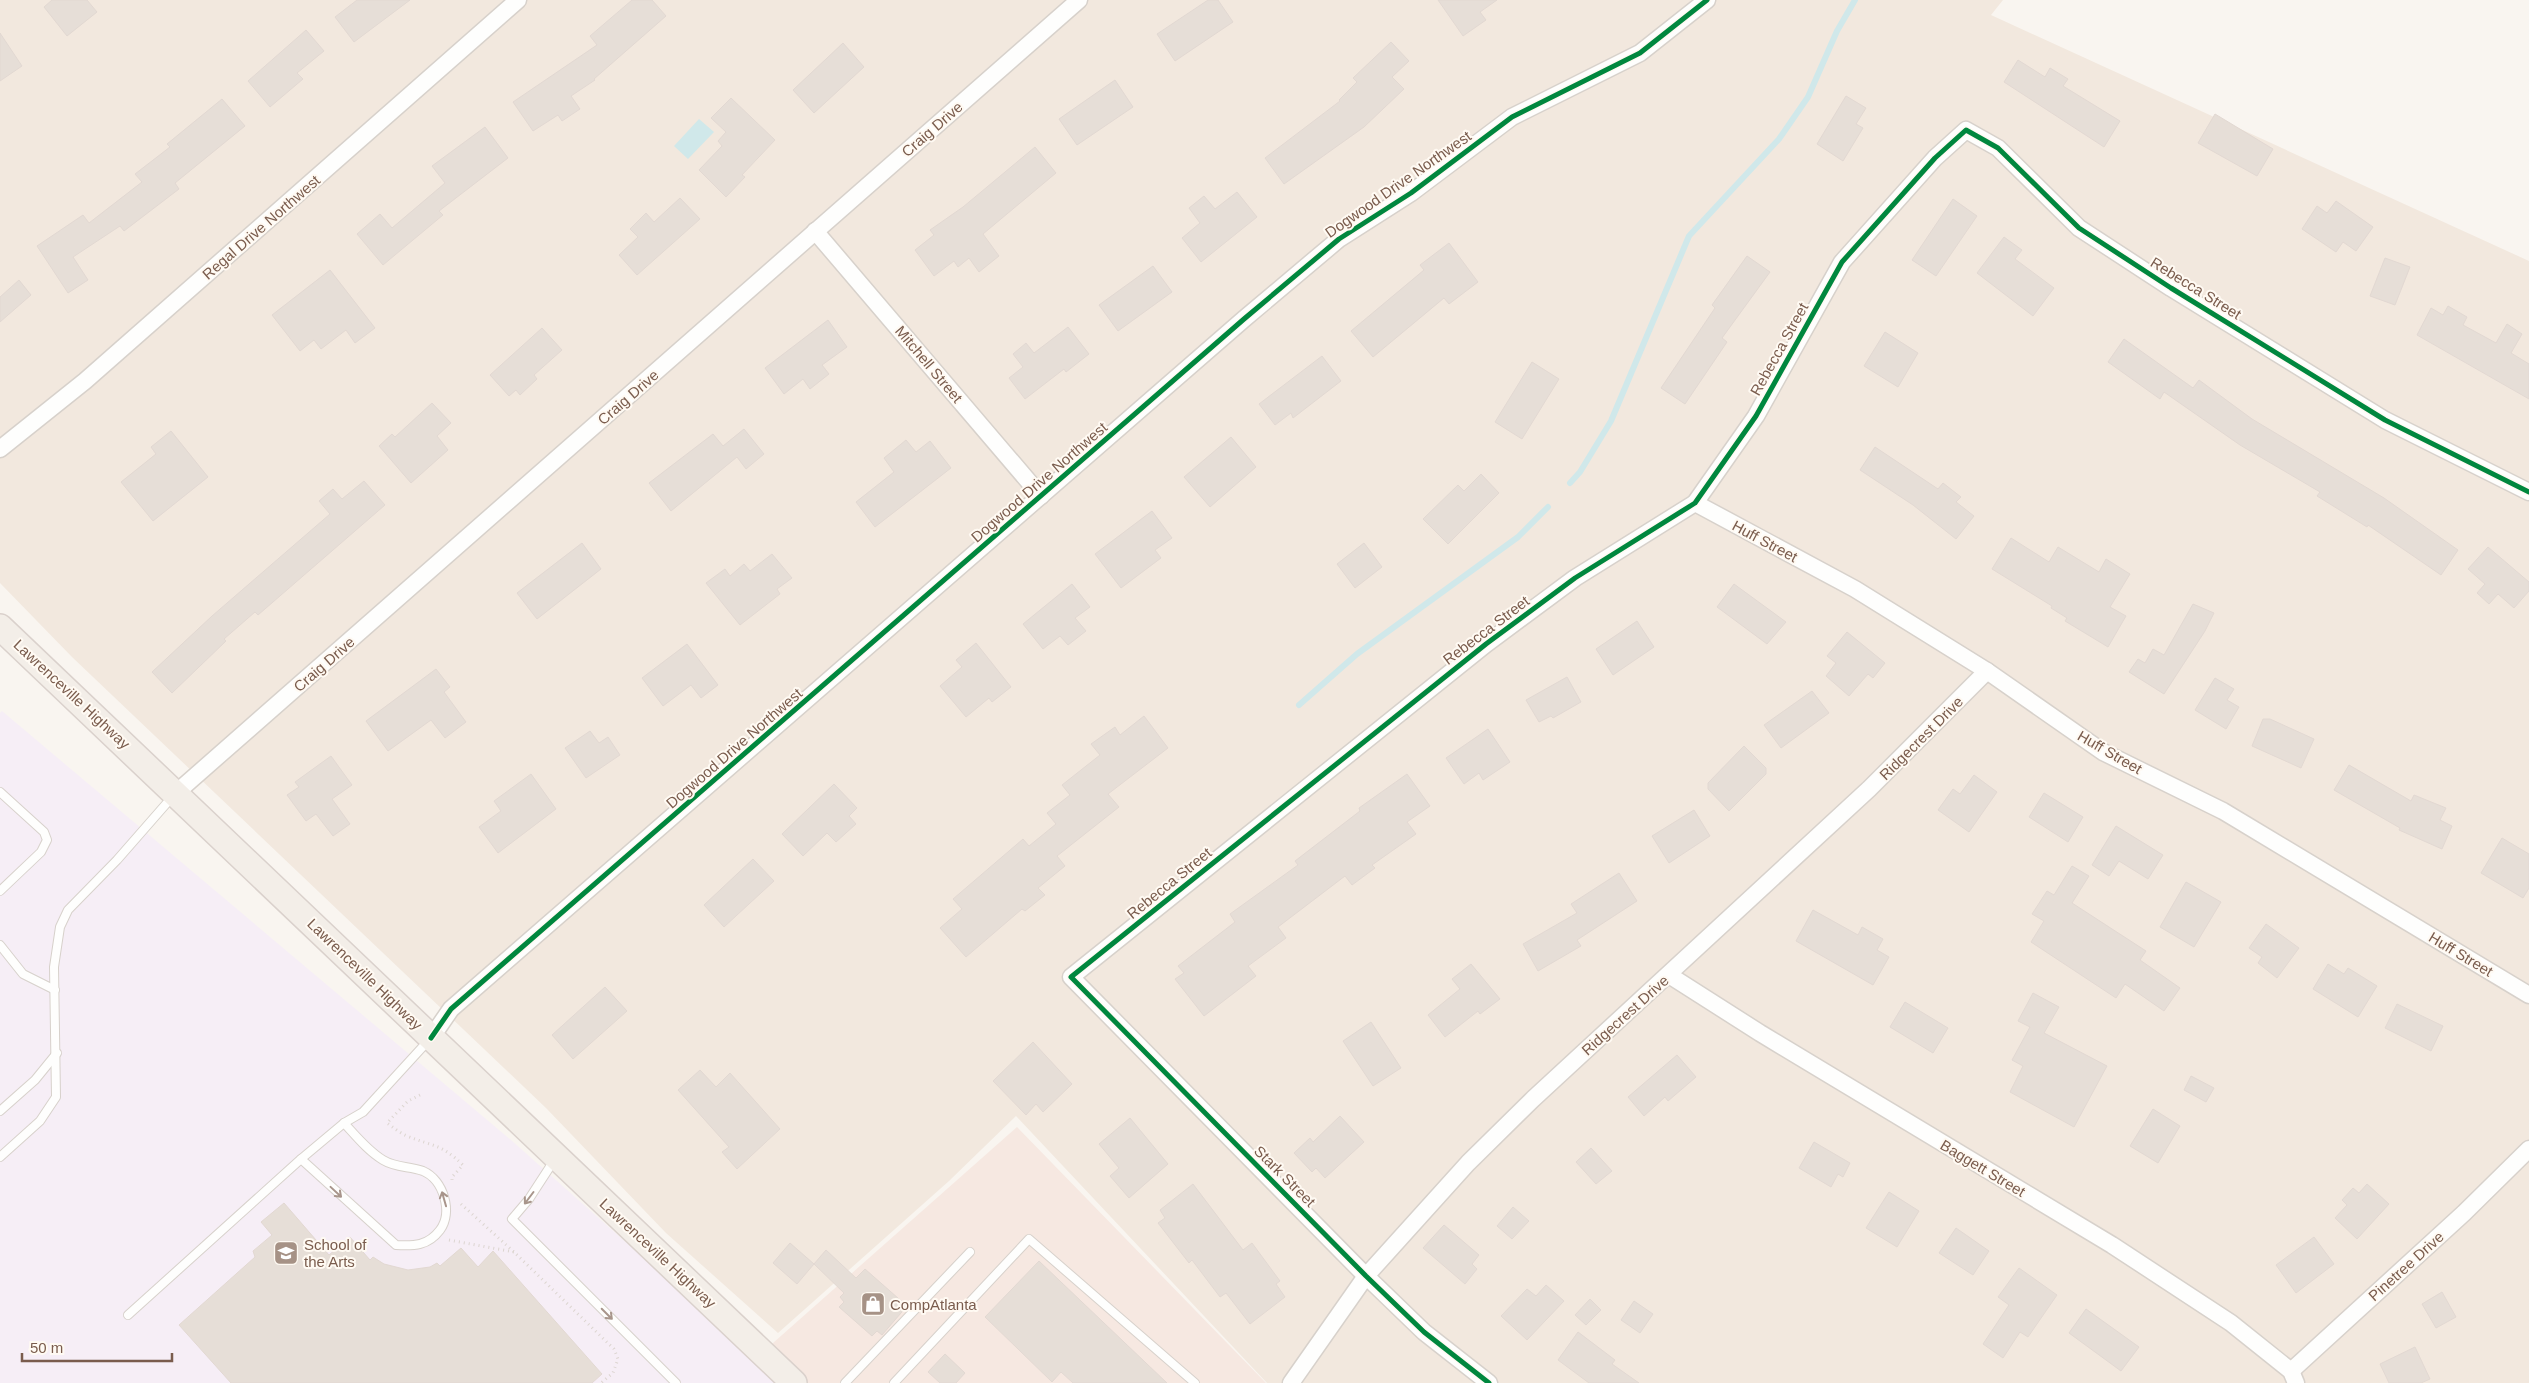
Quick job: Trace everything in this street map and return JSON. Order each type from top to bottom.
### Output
[{"type":"main road","name":"Lawrenceville Highway","points":[[0,627],[794,1383]]},
{"type":"street","name":"Regal Drive Northwest","points":[[0,449],[92,375],[518,0]]},
{"type":"street","name":"Craig Drive","points":[[176,793],[1079,0]]},
{"type":"street","name":"Dogwood Drive Northwest","points":[[431,1038],[451,1009],[1244,318],[1339,240],[1411,193],[1512,118],[1640,52],[1707,0]]},
{"type":"street","name":"Rebecca Street","points":[[1071,978],[1486,644],[1575,578],[1695,503],[1756,416],[1842,262],[1935,158],[1966,130],[1998,148],[2079,228],[2170,288],[2385,420],[2529,492]]},
{"type":"street","name":"Mitchell Street","points":[[815,231],[1041,496]]},
{"type":"street","name":"Huff Street","points":[[1695,503],[1855,588],[1986,671],[2103,752],[2223,811],[2529,995]]},
{"type":"street","name":"Ridgecrest Drive","points":[[1291,1383],[1366,1276],[1474,1156],[1533,1099],[1869,790],[1986,671]]},
{"type":"street","name":"Baggett Street","points":[[1668,975],[1768,1038],[2112,1245],[2231,1323],[2293,1377]]},
{"type":"street","name":"Stark Street","points":[[1071,978],[1366,1276],[1424,1332],[1489,1383]]},
{"type":"street","name":"Pinetree Drive","points":[[2293,1377],[2529,1149]]},
{"type":"lane","points":[[0,792],[44,832],[46,840],[41,852],[0,891]]},
{"type":"lane","points":[[0,1157],[40,1120],[56,1097],[57,1053],[54,967],[60,927],[68,910],[117,860],[176,793]]},
{"type":"lane","points":[[0,945],[23,974],[55,990]]},
{"type":"lane","points":[[128,1315],[301,1159],[344,1123],[363,1112],[431,1038]]},
{"type":"lane","points":[[0,1111],[34,1080],[57,1053]]},
{"type":"lane","points":[[301,1159],[396,1244],[411,1246],[425,1244],[435,1236],[443,1227],[447,1214],[445,1200],[437,1183],[425,1172],[394,1165],[382,1159],[344,1123]]},
{"type":"lane","points":[[556,1157],[529,1199],[512,1219],[676,1383]]},
{"type":"lane","points":[[894,1383],[1029,1239],[1195,1383]]},
{"type":"lane","points":[[845,1383],[970,1252]]},
{"type":"path","points":[[420,1095],[408,1101],[387,1123],[407,1136],[439,1146],[452,1154],[463,1165],[452,1177],[453,1184]]},
{"type":"path","points":[[458,1197],[461,1204],[514,1252],[614,1349],[618,1359],[612,1373],[601,1383]]},
{"type":"path","points":[[460,1212],[461,1204]]},
{"type":"path","points":[[454,1234],[449,1240],[514,1252]]},
{"type":"shaded area","points":[[0,0],[2003,0],[1991,15],[2529,261],[2529,1383],[1267,1383],[1016,1116],[949,1181],[778,1333],[666,1233],[546,1108],[72,657],[0,583]]},
{"type":"shaded area","points":[[2,711],[511,1140],[784,1383],[0,1383],[0,713]]},
{"type":"shaded area","points":[[1017,1127],[1266,1383],[784,1383],[756,1358]]},
{"type":"water","points":[[699,119],[714,132],[688,159],[674,146]]},
{"type":"building","points":[[52,0],[87,0],[97,12],[67,36],[44,7]]},
{"type":"building","points":[[357,0],[410,0],[354,42],[335,17]]},
{"type":"building","points":[[632,0],[652,0],[666,16],[595,80],[571,96],[580,109],[562,121],[558,115],[533,131],[513,102],[597,45],[590,36]]},
{"type":"building","points":[[1208,0],[1218,0],[1233,22],[1175,61],[1157,34]]},
{"type":"building","points":[[1438,0],[1497,0],[1480,12],[1486,20],[1463,36]]},
{"type":"building","points":[[306,30],[324,51],[297,73],[303,79],[270,107],[248,81]]},
{"type":"building","points":[[0,33],[22,66],[0,81]]},
{"type":"building","points":[[1391,42],[1409,61],[1392,77],[1404,89],[1364,127],[1284,184],[1265,158],[1340,101],[1357,82],[1353,78]]},
{"type":"building","points":[[843,43],[864,67],[814,113],[793,90]]},
{"type":"building","points":[[2018,60],[2045,77],[2050,68],[2068,79],[2063,86],[2120,121],[2104,147],[2004,82]]},
{"type":"building","points":[[1115,80],[1133,107],[1077,145],[1059,119]]},
{"type":"building","points":[[1846,96],[1866,108],[1856,124],[1863,128],[1843,161],[1817,144]]},
{"type":"building","points":[[731,98],[775,140],[742,175],[745,177],[726,197],[699,170],[722,146],[718,141],[726,132],[711,118]]},
{"type":"building","points":[[222,99],[245,126],[175,183],[179,189],[124,231],[120,226],[73,257],[88,280],[68,293],[37,246],[83,215],[89,223],[142,182],[135,174],[170,147],[167,144]]},
{"type":"building","points":[[2215,114],[2273,149],[2257,176],[2198,143]]},
{"type":"building","points":[[485,127],[508,158],[439,211],[443,215],[383,265],[357,234],[380,214],[392,228],[445,183],[432,166]]},
{"type":"building","points":[[1035,147],[1056,173],[983,234],[999,256],[979,272],[969,258],[958,267],[954,261],[934,276],[915,250],[934,235],[930,230],[963,207]]},
{"type":"building","points":[[1237,192],[1257,217],[1201,262],[1182,238],[1200,223],[1189,208],[1204,196],[1215,209]]},
{"type":"building","points":[[680,198],[700,219],[637,275],[619,255],[638,237],[630,229],[646,213],[654,222]]},
{"type":"building","points":[[1953,199],[1977,216],[1936,276],[1912,260]]},
{"type":"building","points":[[2336,201],[2373,227],[2356,251],[2343,242],[2336,252],[2302,229],[2317,206],[2327,213]]},
{"type":"building","points":[[2004,237],[2022,250],[2015,259],[2054,288],[2033,316],[1977,273]]},
{"type":"building","points":[[1449,243],[1478,282],[1449,304],[1444,298],[1373,357],[1351,331],[1424,270],[1420,265]]},
{"type":"building","points":[[1747,256],[1770,272],[1722,338],[1727,342],[1685,404],[1661,388],[1715,308],[1712,305]]},
{"type":"building","points":[[2385,258],[2410,267],[2395,305],[2370,296]]},
{"type":"building","points":[[1153,266],[1172,292],[1118,331],[1099,305]]},
{"type":"building","points":[[330,270],[375,328],[355,343],[346,330],[321,349],[314,340],[300,351],[272,315]]},
{"type":"building","points":[[19,280],[31,295],[0,322],[0,297]]},
{"type":"building","points":[[2448,306],[2467,317],[2463,325],[2496,343],[2507,324],[2522,334],[2511,353],[2529,364],[2529,399],[2417,335],[2431,308],[2443,315]]},
{"type":"building","points":[[828,320],[847,347],[822,365],[829,374],[810,389],[803,379],[784,394],[765,368]]},
{"type":"building","points":[[1068,327],[1089,354],[1066,372],[1064,369],[1025,399],[1009,378],[1023,367],[1013,354],[1026,343],[1034,353]]},
{"type":"building","points":[[542,328],[562,350],[534,375],[537,379],[520,395],[516,390],[509,396],[490,375]]},
{"type":"building","points":[[1885,332],[1918,353],[1898,387],[1864,366]]},
{"type":"building","points":[[2124,339],[2193,388],[2199,380],[2252,419],[2384,498],[2458,550],[2441,575],[2368,525],[2367,527],[2317,496],[2320,492],[2240,445],[2164,392],[2160,399],[2108,362]]},
{"type":"building","points":[[1322,356],[1341,381],[1293,418],[1291,413],[1275,425],[1259,404]]},
{"type":"building","points":[[1532,362],[1559,379],[1522,439],[1495,422]]},
{"type":"building","points":[[432,403],[451,423],[437,436],[448,450],[411,483],[379,446],[392,434],[395,437]]},
{"type":"building","points":[[744,429],[764,454],[746,469],[737,457],[671,511],[649,483],[713,434],[723,446]]},
{"type":"building","points":[[171,431],[208,477],[153,521],[121,482],[156,454],[151,447]]},
{"type":"building","points":[[1231,437],[1256,467],[1210,507],[1184,477]]},
{"type":"building","points":[[906,440],[916,452],[930,441],[951,468],[875,527],[856,502],[894,472],[884,458]]},
{"type":"building","points":[[1875,447],[1938,489],[1943,483],[1961,497],[1956,502],[1974,516],[1956,539],[1913,505],[1860,470]]},
{"type":"building","points":[[1481,474],[1499,493],[1448,544],[1423,519],[1458,485],[1464,491]]},
{"type":"building","points":[[364,481],[385,505],[258,615],[255,612],[224,639],[226,641],[172,693],[152,672],[212,616],[330,514],[319,501],[333,489],[342,499]]},
{"type":"building","points":[[1152,511],[1172,538],[1155,550],[1161,558],[1121,588],[1095,554]]},
{"type":"building","points":[[2011,538],[2049,562],[2058,547],[2099,572],[2106,559],[2130,574],[2110,607],[2126,616],[2108,647],[2065,621],[2067,618],[2051,608],[2052,606],[1992,569]]},
{"type":"building","points":[[582,543],[601,569],[537,619],[517,593]]},
{"type":"building","points":[[1364,543],[1382,567],[1355,588],[1337,564]]},
{"type":"building","points":[[2488,547],[2529,582],[2529,591],[2514,608],[2498,594],[2489,604],[2477,593],[2485,584],[2468,569]]},
{"type":"building","points":[[772,554],[792,578],[777,589],[780,594],[740,625],[706,583],[725,569],[730,576],[744,564],[750,571]]},
{"type":"building","points":[[1072,584],[1090,607],[1075,618],[1086,631],[1068,645],[1060,636],[1043,649],[1023,624]]},
{"type":"building","points":[[1734,584],[1786,622],[1767,644],[1717,607]]},
{"type":"building","points":[[2193,604],[2214,613],[2205,631],[2164,694],[2129,672],[2138,659],[2145,663],[2153,649],[2164,655]]},
{"type":"building","points":[[1637,621],[1654,647],[1613,675],[1596,649]]},
{"type":"building","points":[[1847,632],[1885,663],[1873,678],[1868,674],[1849,696],[1826,676],[1836,663],[1827,656]]},
{"type":"building","points":[[976,643],[1011,687],[992,702],[989,698],[966,717],[940,686],[962,667],[956,660]]},
{"type":"building","points":[[687,644],[718,685],[701,698],[691,685],[663,706],[642,678]]},
{"type":"building","points":[[436,669],[450,687],[444,692],[466,722],[445,738],[431,720],[388,751],[366,721]]},
{"type":"building","points":[[1567,677],[1581,702],[1553,718],[1551,716],[1539,722],[1526,700]]},
{"type":"building","points":[[2215,678],[2234,689],[2227,700],[2239,707],[2226,729],[2195,710]]},
{"type":"building","points":[[1812,691],[1829,713],[1781,748],[1764,725]]},
{"type":"building","points":[[1144,716],[1168,748],[1108,794],[1119,807],[1057,856],[1065,866],[1038,888],[1045,895],[1025,911],[1022,909],[966,957],[940,928],[962,909],[953,899],[1023,839],[1029,846],[1056,824],[1047,813],[1070,795],[1062,785],[1100,755],[1091,744],[1115,727],[1120,735]]},
{"type":"building","points":[[2263,719],[2270,719],[2314,739],[2301,768],[2252,746]]},
{"type":"building","points":[[1488,729],[1510,762],[1483,780],[1479,773],[1464,784],[1446,758]]},
{"type":"building","points":[[590,731],[599,743],[608,737],[620,755],[586,778],[565,748]]},
{"type":"building","points":[[1744,746],[1766,768],[1766,774],[1729,811],[1708,789],[1708,783]]},
{"type":"building","points":[[331,756],[352,785],[332,799],[350,824],[333,836],[316,814],[306,821],[287,795],[299,787],[295,782]]},
{"type":"building","points":[[2349,765],[2411,801],[2414,795],[2446,808],[2440,820],[2452,826],[2442,849],[2399,830],[2400,828],[2334,790]]},
{"type":"building","points":[[531,774],[556,809],[498,853],[479,827],[501,811],[494,801]]},
{"type":"building","points":[[1407,774],[1430,806],[1407,822],[1416,834],[1372,865],[1375,868],[1352,885],[1345,876],[1278,927],[1286,938],[1248,966],[1256,976],[1204,1016],[1175,979],[1184,973],[1178,966],[1235,922],[1230,914],[1298,865],[1295,861],[1360,811],[1359,808]]},
{"type":"building","points":[[1974,775],[1997,792],[1969,832],[1938,810],[1953,789],[1960,794]]},
{"type":"building","points":[[834,784],[857,808],[849,816],[856,824],[836,842],[827,833],[803,856],[782,834]]},
{"type":"building","points":[[2044,793],[2083,817],[2068,842],[2029,817]]},
{"type":"building","points":[[1694,810],[1710,836],[1669,863],[1652,836]]},
{"type":"building","points":[[2116,826],[2163,855],[2148,879],[2119,861],[2109,876],[2092,865]]},
{"type":"building","points":[[2502,838],[2529,854],[2529,888],[2523,898],[2481,873]]},
{"type":"building","points":[[753,859],[774,881],[724,927],[704,905]]},
{"type":"building","points":[[2072,866],[2089,876],[2072,903],[2146,951],[2140,960],[2180,988],[2164,1011],[2125,984],[2116,998],[2031,942],[2044,921],[2032,914],[2047,891],[2054,895]]},
{"type":"building","points":[[1619,873],[1637,901],[1577,940],[1581,946],[1538,971],[1523,944],[1577,913],[1571,904]]},
{"type":"building","points":[[2186,882],[2221,902],[2194,947],[2160,927]]},
{"type":"building","points":[[1813,910],[1858,935],[1862,927],[1883,939],[1877,950],[1889,957],[1873,985],[1796,941]]},
{"type":"building","points":[[2266,924],[2299,948],[2277,978],[2258,963],[2262,957],[2249,948]]},
{"type":"building","points":[[1471,964],[1500,999],[1480,1014],[1478,1011],[1445,1037],[1428,1015],[1460,989],[1452,979]]},
{"type":"building","points":[[2328,964],[2344,974],[2348,968],[2377,986],[2358,1017],[2313,989]]},
{"type":"building","points":[[605,987],[627,1011],[573,1059],[552,1035]]},
{"type":"building","points":[[2033,993],[2059,1007],[2044,1033],[2107,1066],[2074,1127],[2010,1092],[2023,1066],[2012,1060],[2030,1027],[2018,1021]]},
{"type":"building","points":[[1905,1002],[1948,1028],[1933,1053],[1890,1027]]},
{"type":"building","points":[[2397,1004],[2443,1026],[2431,1051],[2385,1028]]},
{"type":"building","points":[[1371,1022],[1401,1068],[1373,1086],[1343,1041]]},
{"type":"building","points":[[1033,1042],[1072,1084],[1043,1112],[1036,1104],[1026,1115],[993,1081]]},
{"type":"building","points":[[1677,1055],[1696,1077],[1668,1101],[1665,1097],[1644,1116],[1628,1097]]},
{"type":"building","points":[[700,1070],[716,1087],[730,1073],[780,1129],[737,1169],[722,1152],[729,1147],[678,1090]]},
{"type":"building","points":[[2191,1076],[2214,1088],[2206,1102],[2184,1090]]},
{"type":"building","points":[[2153,1109],[2180,1126],[2158,1163],[2130,1146]]},
{"type":"building","points":[[1340,1116],[1364,1142],[1325,1178],[1316,1168],[1312,1172],[1294,1153],[1310,1138],[1313,1142]]},
{"type":"building","points":[[1130,1118],[1168,1164],[1129,1198],[1110,1176],[1119,1168],[1099,1144]]},
{"type":"building","points":[[1814,1142],[1850,1163],[1843,1177],[1838,1174],[1831,1187],[1799,1168]]},
{"type":"building","points":[[1591,1148],[1612,1171],[1596,1184],[1576,1162]]},
{"type":"building","points":[[1193,1184],[1243,1250],[1252,1243],[1280,1281],[1276,1284],[1285,1297],[1250,1324],[1226,1293],[1220,1297],[1192,1260],[1189,1263],[1158,1223],[1165,1218],[1160,1210]]},
{"type":"building","points":[[2367,1184],[2389,1204],[2357,1239],[2335,1218],[2347,1205],[2342,1200],[2353,1188],[2359,1193]]},
{"type":"building","points":[[1889,1192],[1919,1211],[1897,1247],[1866,1228]]},
{"type":"building","points":[[284,1203],[329,1255],[350,1237],[370,1260],[373,1257],[384,1264],[408,1270],[430,1267],[437,1263],[440,1266],[461,1248],[478,1267],[493,1251],[602,1374],[592,1383],[231,1383],[179,1325],[255,1257],[253,1251],[272,1235],[261,1222]]},
{"type":"building","points":[[1513,1207],[1529,1221],[1512,1239],[1497,1226]]},
{"type":"building","points":[[1444,1225],[1479,1255],[1472,1264],[1477,1269],[1465,1284],[1423,1248]]},
{"type":"building","points":[[1956,1228],[1989,1251],[1973,1275],[1939,1253]]},
{"type":"building","points":[[2314,1237],[2334,1264],[2296,1293],[2276,1265]]},
{"type":"building","points":[[790,1243],[814,1264],[797,1284],[773,1263]]},
{"type":"building","name":"CompAtlanta","points":[[826,1250],[856,1278],[865,1269],[907,1306],[882,1335],[877,1331],[872,1336],[839,1307],[844,1302],[840,1297],[844,1293],[814,1264]]},
{"type":"building","points":[[1039,1261],[1167,1383],[1073,1383],[1061,1372],[1052,1382],[985,1317]]},
{"type":"building","points":[[2019,1268],[2057,1295],[2028,1337],[2020,1332],[2003,1358],[1983,1344],[2009,1305],[1998,1297]]},
{"type":"building","points":[[1546,1285],[1564,1301],[1527,1340],[1501,1316],[1527,1289],[1536,1296]]},
{"type":"building","points":[[2442,1292],[2456,1317],[2436,1328],[2422,1304]]},
{"type":"building","points":[[1590,1299],[1601,1310],[1586,1325],[1575,1315]]},
{"type":"building","points":[[1634,1301],[1653,1314],[1640,1333],[1621,1320]]},
{"type":"building","points":[[2086,1309],[2139,1347],[2121,1371],[2069,1333]]},
{"type":"building","points":[[1578,1332],[1615,1360],[1612,1364],[1639,1383],[1589,1383],[1558,1360]]},
{"type":"building","points":[[2415,1347],[2430,1379],[2421,1383],[2389,1383],[2380,1364]]},
{"type":"building","points":[[945,1354],[965,1373],[956,1383],[940,1383],[928,1372]]},
{"type":"waterway","points":[[1570,483],[1580,472],[1611,421],[1689,236],[1779,139],[1808,97],[1837,31],[1855,0]]},
{"type":"waterway","points":[[1299,705],[1357,654],[1518,537],[1548,507]]},
{"type":"cycle path","points":[[431,1038],[451,1009],[1244,319],[1339,239],[1411,193],[1512,117],[1640,53],[1707,0]]},
{"type":"cycle path","points":[[1489,1383],[1424,1332],[1366,1276],[1071,977],[1486,644],[1575,578],[1695,503],[1756,416],[1842,262],[1935,158],[1966,130],[1998,148],[2079,228],[2171,288],[2385,420],[2529,492]]},
{"type":"place","name":"School of the Arts","points":[[286,1253]]},
{"type":"place","name":"CompAtlanta","points":[[873,1304]]}]
